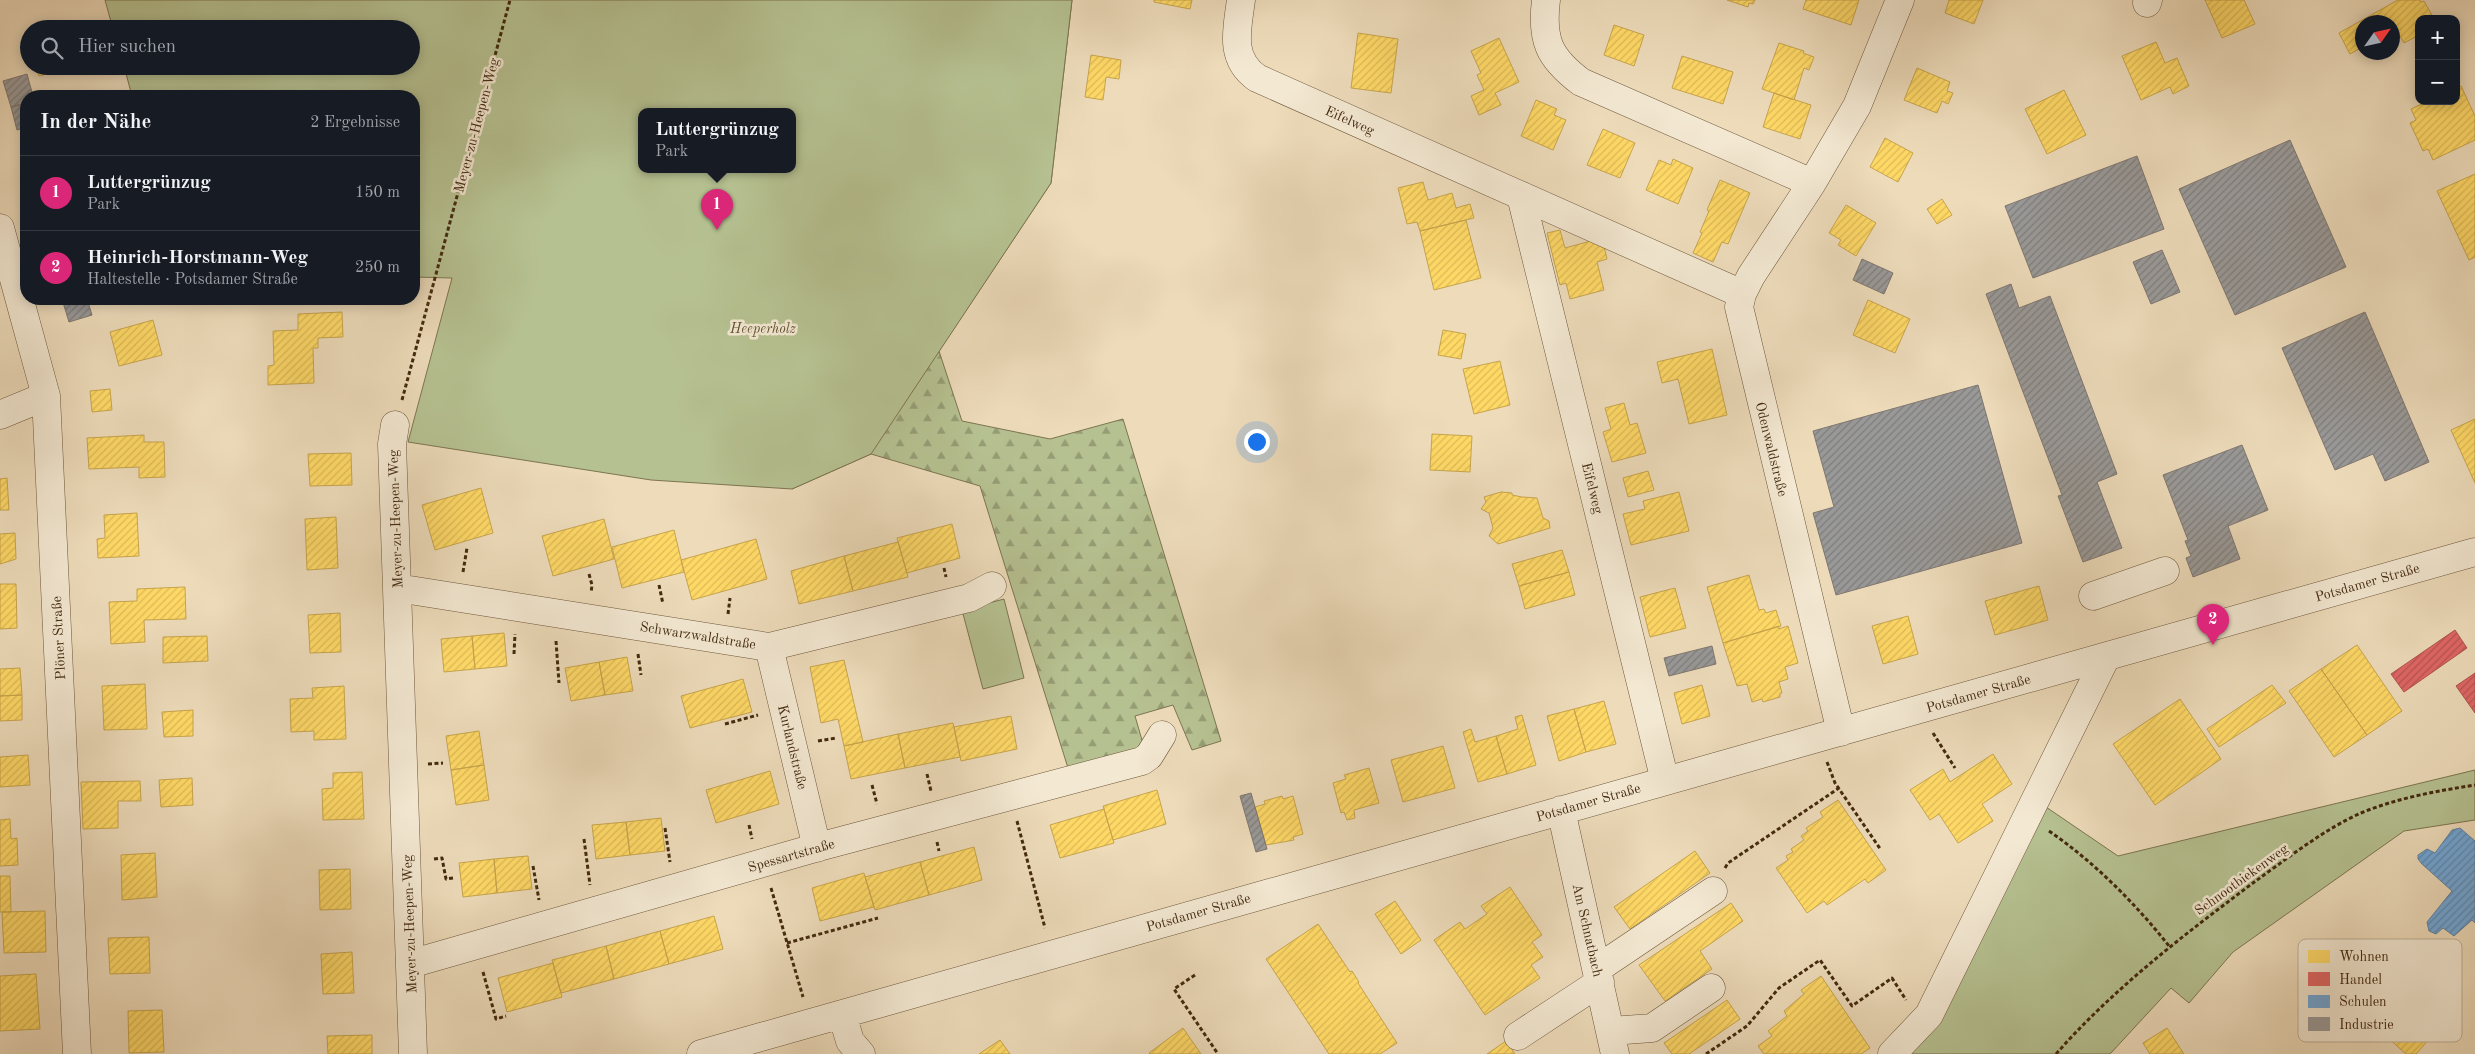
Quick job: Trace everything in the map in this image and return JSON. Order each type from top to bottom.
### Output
[{"type":"street","name":"Eifelweg","points":[[1241,0],[1236,42],[1237,50],[1244,66],[1257,78],[1742,294]]},
{"type":"street","points":[[1546,0],[1543,22],[1545,37],[1550,50],[1562,68],[1581,82],[1812,183]]},
{"type":"street","name":"Odenwaldstraße","points":[[1831,735],[1739,316],[1742,294],[1812,183],[1857,106],[1900,0]]},
{"type":"street","name":"Eifelweg","points":[[1521,196],[1664,781]]},
{"type":"street","name":"Plöner Straße","points":[[0,228],[20,301]]},
{"type":"street","name":"Plöner Straße","points":[[21,305],[46,396],[77,1054]]},
{"type":"street","points":[[0,415],[46,396]]},
{"type":"street","name":"Meyer-zu-Heepen-Weg","points":[[395,425],[392,444],[413,1054]]},
{"type":"street","name":"Potsdamer Straße","points":[[701,1054],[1052,953],[2475,552]]},
{"type":"street","points":[[2093,596],[2165,571]]},
{"type":"street","name":"Schwarzwaldstraße","points":[[398,588],[769,647],[970,598],[992,586]]},
{"type":"street","name":"Kurlandstraße","points":[[769,647],[817,848]]},
{"type":"street","points":[[1892,1054],[1929,1015],[2106,657]]},
{"type":"street","name":"Spessartstraße","points":[[410,964],[817,848],[1142,761],[1149,756],[1162,735]]},
{"type":"street","name":"Am Schnatbach","points":[[1562,810],[1613,1045]]},
{"type":"street","points":[[1518,1036],[1713,891]]},
{"type":"street","points":[[1613,1045],[1652,1028],[1711,988]]},
{"type":"street","points":[[842,1014],[850,1041],[861,1054]]},
{"type":"path","name":"Meyer-zu-Heepen-Weg","points":[[395,425],[510,0]]},
{"type":"path","points":[[559,683],[555,647],[561,614]]},
{"type":"path","points":[[725,724],[783,708]]},
{"type":"path","points":[[1926,708],[1932,731],[1955,768]]},
{"type":"path","points":[[1831,735],[1826,761],[1839,788],[1880,850]]},
{"type":"path","name":"Schnootbiekenweg","points":[[2056,1054],[2169,946],[2281,863],[2346,821],[2387,804],[2475,785]]},
{"type":"path","points":[[1713,891],[1728,863],[1839,788]]},
{"type":"path","points":[[1010,796],[1052,953]]},
{"type":"path","points":[[2027,816],[2069,845],[2142,912],[2169,946]]},
{"type":"path","points":[[666,828],[674,888]]},
{"type":"path","points":[[584,838],[588,877],[597,910]]},
{"type":"path","points":[[764,863],[804,1003]]},
{"type":"path","points":[[532,866],[544,926]]},
{"type":"path","points":[[787,944],[878,918]]},
{"type":"path","points":[[475,945],[496,1019],[506,1016]]},
{"type":"path","points":[[1706,1054],[1747,1026],[1778,988],[1820,960],[1852,1006],[1892,978],[1910,1005],[1929,1015]]},
{"type":"path","points":[[1195,974],[1174,989],[1218,1054]]},
{"type":"green space","name":"Heeperholz","points":[[105,0],[1072,0],[1051,183],[871,454],[792,489],[651,480],[408,442],[452,278],[420,277],[420,90],[130,90],[126,75],[420,75],[420,20],[111,20]]},
{"type":"green space","name":"Heeperholz","points":[[526,0],[1072,0],[1051,183],[939,351],[962,421],[1050,439],[1123,419],[1221,741],[1192,750],[1173,705],[1135,716],[1144,747],[1068,768],[980,486],[871,454],[792,489]]},
{"type":"green space","points":[[1004,599],[1024,678],[983,689],[962,610]]},
{"type":"green space","points":[[2475,770],[2475,820],[2404,831],[2233,952],[2189,1003],[2171,988],[2110,1054],[1906,1054],[2046,807],[2118,856]]},
{"type":"building: Wohnen","points":[[1154,0],[1192,0],[1190,9],[1154,2]]},
{"type":"building: Wohnen","points":[[1727,0],[1755,0],[1753,4],[1749,3],[1748,7]]},
{"type":"building: Wohnen","points":[[1806,0],[1859,0],[1851,25],[1803,9]]},
{"type":"building: Wohnen","points":[[1949,0],[1983,0],[1974,24],[1945,13]]},
{"type":"building: Wohnen","points":[[2205,0],[2244,0],[2255,24],[2222,38]]},
{"type":"building: Wohnen","points":[[2398,0],[2420,0],[2421,2],[2424,1],[2432,15],[2415,15],[2415,37],[2404,43],[2400,36],[2400,15],[2371,15]]},
{"type":"building: Wohnen","points":[[2355,24],[2355,51],[2350,54],[2339,33]]},
{"type":"building: Wohnen","points":[[1614,25],[1644,35],[1634,66],[1604,55]]},
{"type":"building: Wohnen","points":[[1358,33],[1398,39],[1391,93],[1351,88]]},
{"type":"building: Wohnen","points":[[1499,38],[1519,82],[1495,93],[1501,105],[1479,115],[1471,96],[1484,90],[1477,75],[1481,73],[1471,51]]},
{"type":"building: Wohnen","points":[[2156,42],[2165,63],[2177,58],[2189,86],[2173,94],[2170,87],[2141,100],[2122,56]]},
{"type":"building: Wohnen","points":[[1779,43],[1804,51],[1803,53],[1814,57],[1809,70],[1804,68],[1794,100],[1762,89]]},
{"type":"building: Wohnen","points":[[1091,55],[1121,60],[1119,79],[1106,77],[1103,100],[1085,97]]},
{"type":"building: Wohnen","points":[[1682,56],[1733,72],[1723,104],[1672,88]]},
{"type":"building: Wohnen","points":[[1917,68],[1950,82],[1947,91],[1953,93],[1948,104],[1942,101],[1937,113],[1904,100]]},
{"type":"building: Wohnen","points":[[2460,86],[2475,116],[2475,140],[2433,160],[2428,149],[2423,151],[2410,123],[2416,120],[2411,109],[2420,105],[2460,105]]},
{"type":"building: Wohnen","points":[[2064,90],[2086,135],[2047,154],[2025,109]]},
{"type":"building: Wohnen","points":[[1774,93],[1811,105],[1800,139],[1763,127]]},
{"type":"building: Wohnen","points":[[1536,100],[1557,109],[1554,115],[1566,120],[1553,150],[1521,136]]},
{"type":"building: Wohnen","points":[[1603,129],[1635,143],[1620,178],[1587,165]]},
{"type":"building: Wohnen","points":[[1885,138],[1913,153],[1898,182],[1870,167]]},
{"type":"building: Wohnen","points":[[1673,159],[1693,168],[1678,204],[1646,190],[1659,160],[1671,165]]},
{"type":"building: Wohnen","points":[[2475,174],[2475,257],[2469,260],[2437,191]]},
{"type":"building: Wohnen","points":[[1720,180],[1750,193],[1728,244],[1722,242],[1713,262],[1693,253],[1702,233],[1700,232],[1709,211],[1707,210]]},
{"type":"building: Wohnen","points":[[1423,182],[1428,200],[1452,193],[1456,208],[1470,204],[1474,218],[1420,231],[1417,222],[1407,224],[1398,188]]},
{"type":"building: Wohnen","points":[[1942,199],[1952,215],[1937,224],[1927,209]]},
{"type":"building: Wohnen","points":[[1846,205],[1876,223],[1856,256],[1838,245],[1841,240],[1829,233]]},
{"type":"building: Wohnen","points":[[1466,220],[1481,278],[1434,290],[1420,231]]},
{"type":"building: Wohnen","points":[[1560,230],[1565,248],[1602,238],[1607,259],[1597,262],[1604,290],[1570,299],[1566,283],[1560,285],[1547,233]]},
{"type":"building: Wohnen","points":[[1868,300],[1910,319],[1895,353],[1853,335]]},
{"type":"building: Wohnen","points":[[342,312],[343,337],[318,338],[318,348],[313,348],[314,383],[268,385],[268,366],[274,365],[273,331],[298,330],[298,314]]},
{"type":"building: Wohnen","points":[[153,320],[162,355],[119,366],[110,332]]},
{"type":"building: Wohnen","points":[[1443,330],[1466,334],[1461,359],[1438,355]]},
{"type":"building: Wohnen","points":[[1712,349],[1727,415],[1689,424],[1678,379],[1662,383],[1657,362]]},
{"type":"building: Wohnen","points":[[1500,361],[1510,405],[1474,414],[1463,369]]},
{"type":"building: Wohnen","points":[[110,389],[112,410],[92,412],[90,391]]},
{"type":"building: Wohnen","points":[[1624,403],[1630,425],[1637,423],[1646,453],[1612,462],[1603,432],[1611,429],[1605,408]]},
{"type":"building: Wohnen","points":[[2475,419],[2475,483],[2451,430]]},
{"type":"building: Wohnen","points":[[1432,434],[1472,436],[1470,472],[1430,470]]},
{"type":"building: Wohnen","points":[[144,435],[144,442],[164,442],[165,477],[139,478],[139,467],[89,469],[87,438]]},
{"type":"building: Wohnen","points":[[351,453],[352,485],[310,486],[308,454]]},
{"type":"building: Wohnen","points":[[1648,471],[1654,490],[1628,497],[1623,478]]},
{"type":"building: Wohnen","points":[[7,478],[9,510],[0,510],[0,479]]},
{"type":"building: Wohnen","points":[[481,488],[493,533],[435,550],[422,505]]},
{"type":"building: Wohnen","points":[[1501,492],[1537,498],[1543,518],[1549,521],[1550,528],[1498,544],[1489,536],[1493,528],[1489,513],[1481,509],[1486,502],[1484,497]]},
{"type":"building: Wohnen","points":[[1679,492],[1689,531],[1631,545],[1623,514],[1645,509],[1643,501]]},
{"type":"building: Wohnen","points":[[137,513],[139,556],[98,558],[97,539],[105,538],[104,515]]},
{"type":"building: Wohnen","points":[[336,517],[338,568],[307,570],[305,519]]},
{"type":"building: Wohnen","points":[[604,519],[614,559],[553,576],[542,536]]},
{"type":"building: Wohnen","points":[[952,524],[960,558],[907,573],[897,538]]},
{"type":"building: Wohnen","points":[[674,530],[684,572],[622,588],[612,547]]},
{"type":"building: Wohnen","points":[[15,533],[16,559],[0,564],[0,534]]},
{"type":"building: Wohnen","points":[[756,539],[767,579],[692,600],[681,560]]},
{"type":"building: Wohnen","points":[[898,542],[908,577],[853,591],[844,556]]},
{"type":"building: Wohnen","points":[[1562,550],[1569,572],[1519,586],[1512,564]]},
{"type":"building: Wohnen","points":[[844,556],[853,591],[799,604],[791,571]]},
{"type":"building: Wohnen","points":[[1569,572],[1575,595],[1525,609],[1519,586]]},
{"type":"building: Wohnen","points":[[1749,575],[1759,610],[1764,609],[1766,613],[1776,610],[1781,626],[1723,643],[1707,587]]},
{"type":"building: Wohnen","points":[[0,584],[16,584],[17,628],[0,629]]},
{"type":"building: Wohnen","points":[[2039,586],[2048,620],[1995,635],[1985,601]]},
{"type":"building: Wohnen","points":[[185,587],[186,619],[144,620],[145,642],[111,644],[109,602],[137,601],[137,589]]},
{"type":"building: Wohnen","points":[[1675,588],[1686,628],[1650,637],[1640,597]]},
{"type":"building: Wohnen","points":[[340,613],[341,652],[310,653],[308,615]]},
{"type":"building: Wohnen","points":[[1908,616],[1918,654],[1883,664],[1872,626]]},
{"type":"building: Wohnen","points":[[1779,626],[1779,629],[1788,626],[1798,663],[1785,667],[1788,679],[1779,682],[1782,693],[1780,693],[1780,697],[1763,702],[1762,699],[1752,702],[1747,684],[1737,686],[1723,643]]},
{"type":"building: Wohnen","points":[[504,633],[507,666],[475,669],[472,636]]},
{"type":"building: Wohnen","points":[[207,636],[208,661],[163,663],[163,637]]},
{"type":"building: Wohnen","points":[[472,636],[475,669],[444,672],[441,639]]},
{"type":"building: Wohnen","points":[[2357,645],[2402,711],[2367,735],[2321,669]]},
{"type":"building: Wohnen","points":[[627,657],[633,691],[605,695],[599,662]]},
{"type":"building: Wohnen","points":[[844,660],[863,742],[844,746],[838,719],[821,723],[810,667]]},
{"type":"building: Wohnen","points":[[599,662],[605,695],[571,701],[565,668]]},
{"type":"building: Wohnen","points":[[20,668],[22,695],[0,696],[0,669]]},
{"type":"building: Wohnen","points":[[2321,669],[2367,735],[2334,757],[2289,691]]},
{"type":"building: Wohnen","points":[[743,679],[752,712],[690,728],[681,696]]},
{"type":"building: Wohnen","points":[[145,684],[147,729],[104,730],[102,686]]},
{"type":"building: Wohnen","points":[[1702,685],[1710,716],[1682,724],[1674,693]]},
{"type":"building: Wohnen","points":[[2272,685],[2286,703],[2219,747],[2207,729]]},
{"type":"building: Wohnen","points":[[344,686],[346,739],[314,740],[314,731],[291,732],[290,699],[313,698],[312,688]]},
{"type":"building: Wohnen","points":[[22,695],[22,720],[0,721],[0,696]]},
{"type":"building: Wohnen","points":[[2180,699],[2221,759],[2155,805],[2113,744]]},
{"type":"building: Wohnen","points":[[1604,701],[1616,744],[1586,752],[1574,709]]},
{"type":"building: Wohnen","points":[[1574,709],[1586,752],[1559,761],[1547,716]]},
{"type":"building: Wohnen","points":[[193,710],[193,736],[164,737],[162,712]]},
{"type":"building: Wohnen","points":[[1522,715],[1536,765],[1507,774],[1496,736],[1518,729],[1515,717]]},
{"type":"building: Wohnen","points":[[1011,716],[1017,749],[961,761],[954,727]]},
{"type":"building: Wohnen","points":[[953,723],[960,757],[905,768],[898,734]]},
{"type":"building: Wohnen","points":[[1471,729],[1475,742],[1496,736],[1507,774],[1478,782],[1463,732]]},
{"type":"building: Wohnen","points":[[479,731],[484,765],[451,770],[446,736]]},
{"type":"building: Wohnen","points":[[898,734],[905,768],[851,779],[844,746]]},
{"type":"building: Wohnen","points":[[1443,746],[1455,788],[1403,802],[1391,760]]},
{"type":"building: Wohnen","points":[[1993,754],[2012,784],[1982,804],[1993,821],[1958,843],[1939,814],[1930,820],[1910,790],[1943,769],[1950,782]]},
{"type":"building: Wohnen","points":[[28,755],[30,785],[0,787],[0,757]]},
{"type":"building: Wohnen","points":[[484,765],[489,800],[456,805],[451,770]]},
{"type":"building: Wohnen","points":[[1369,768],[1379,803],[1354,810],[1355,818],[1347,820],[1344,812],[1341,813],[1333,783],[1346,779],[1344,775]]},
{"type":"building: Wohnen","points":[[770,771],[779,804],[716,823],[706,790]]},
{"type":"building: Wohnen","points":[[362,772],[364,819],[323,820],[322,789],[333,788],[333,773]]},
{"type":"building: Wohnen","points":[[192,778],[193,805],[161,807],[159,780]]},
{"type":"building: Wohnen","points":[[140,781],[141,801],[118,801],[118,828],[83,829],[81,782]]},
{"type":"building: Wohnen","points":[[1157,790],[1166,824],[1113,840],[1103,806]]},
{"type":"building: Wohnen","points":[[1282,796],[1283,799],[1293,796],[1303,834],[1293,837],[1294,840],[1266,845],[1255,807],[1265,804],[1264,801]]},
{"type":"building: Wohnen","points":[[1838,800],[1886,870],[1868,883],[1865,879],[1827,905],[1824,901],[1807,913],[1776,868],[1788,860],[1786,856],[1793,852],[1791,849],[1804,840],[1801,836],[1808,831],[1806,828],[1823,817],[1820,812]]},
{"type":"building: Wohnen","points":[[1104,809],[1114,843],[1060,858],[1050,825]]},
{"type":"building: Wohnen","points":[[661,818],[665,851],[630,855],[626,822]]},
{"type":"building: Wohnen","points":[[10,819],[11,839],[17,838],[18,865],[0,866],[0,820]]},
{"type":"building: Wohnen","points":[[626,822],[630,855],[596,859],[592,825]]},
{"type":"building: Wohnen","points":[[974,847],[982,880],[929,895],[920,862]]},
{"type":"building: Wohnen","points":[[1695,851],[1710,873],[1630,929],[1614,907]]},
{"type":"building: Wohnen","points":[[155,853],[157,897],[122,900],[121,855]]},
{"type":"building: Wohnen","points":[[528,856],[532,889],[497,893],[494,859]]},
{"type":"building: Wohnen","points":[[494,859],[497,893],[463,897],[459,863]]},
{"type":"building: Wohnen","points":[[920,862],[929,895],[875,910],[865,877]]},
{"type":"building: Wohnen","points":[[350,869],[351,909],[320,910],[319,870]]},
{"type":"building: Wohnen","points":[[864,873],[874,907],[820,921],[812,888]]},
{"type":"building: Wohnen","points":[[0,876],[10,876],[11,912],[0,912]]},
{"type":"building: Wohnen","points":[[1510,887],[1542,935],[1532,942],[1543,957],[1531,965],[1540,978],[1485,1015],[1434,940],[1460,922],[1465,929],[1487,914],[1481,906]]},
{"type":"building: Wohnen","points":[[1395,901],[1421,940],[1401,954],[1375,914]]},
{"type":"building: Wohnen","points":[[1731,903],[1743,921],[1700,951],[1712,969],[1665,1001],[1639,965]]},
{"type":"building: Wohnen","points":[[45,911],[46,952],[4,953],[2,912]]},
{"type":"building: Wohnen","points":[[714,916],[723,949],[669,964],[660,931]]},
{"type":"building: Wohnen","points":[[1318,924],[1350,972],[1352,971],[1397,1043],[1380,1054],[1329,1054],[1266,959]]},
{"type":"building: Wohnen","points":[[660,931],[669,964],[614,979],[606,946]]},
{"type":"building: Wohnen","points":[[149,937],[150,973],[110,974],[108,938]]},
{"type":"building: Wohnen","points":[[606,946],[614,979],[561,993],[552,960]]},
{"type":"building: Wohnen","points":[[352,952],[354,993],[323,994],[321,954]]},
{"type":"building: Wohnen","points":[[553,963],[562,997],[507,1012],[498,978]]},
{"type":"building: Wohnen","points":[[36,974],[40,1029],[0,1031],[0,976]]},
{"type":"building: Wohnen","points":[[1821,976],[1870,1048],[1861,1054],[1764,1054],[1758,1046],[1772,1036],[1768,1031],[1787,1016],[1784,1011],[1804,994],[1801,990]]},
{"type":"building: Wohnen","points":[[1727,1000],[1740,1019],[1689,1054],[1672,1054],[1664,1043]]},
{"type":"building: Wohnen","points":[[162,1010],[164,1052],[129,1053],[128,1011]]},
{"type":"building: Wohnen","points":[[1183,1028],[1201,1054],[1149,1053]]},
{"type":"building: Wohnen","points":[[2167,1028],[2184,1054],[2150,1054],[2143,1043]]},
{"type":"building: Wohnen","points":[[372,1035],[372,1054],[328,1054],[327,1036]]},
{"type":"building: Wohnen","points":[[1000,1040],[1010,1054],[979,1054]]},
{"type":"building: Wohnen","points":[[1506,1041],[1515,1054],[1487,1054]]},
{"type":"building: Wohnen","points":[[2393,1042],[2426,1042],[2416,1054],[2406,1054]]},
{"type":"building: Handel","points":[[2455,630],[2467,648],[2404,692],[2391,674]]},
{"type":"building: Handel","points":[[2475,673],[2475,713],[2456,686]]},
{"type":"building: Schulen","points":[[2460,828],[2475,841],[2475,923],[2472,920],[2454,936],[2443,928],[2436,934],[2429,931],[2427,922],[2452,891],[2422,864],[2418,859],[2418,855],[2427,849],[2435,853],[2452,830]]},
{"type":"building: Industrie","points":[[27,75],[31,90],[20,90],[20,105],[11,107],[3,81]]},
{"type":"building: Industrie","points":[[20,105],[20,129],[17,130],[11,107]]},
{"type":"building: Industrie","points":[[2290,140],[2346,267],[2235,315],[2179,189]]},
{"type":"building: Industrie","points":[[2137,156],[2164,229],[2033,278],[2005,206]]},
{"type":"building: Industrie","points":[[2162,250],[2180,292],[2151,304],[2133,262]]},
{"type":"building: Industrie","points":[[1862,259],[1893,273],[1884,294],[1853,280]]},
{"type":"building: Industrie","points":[[2011,284],[2019,308],[2050,296],[2117,474],[2097,482],[2122,548],[2083,562],[2058,496],[2062,495],[1986,294]]},
{"type":"building: Industrie","points":[[64,305],[89,305],[92,315],[69,322]]},
{"type":"building: Industrie","points":[[2365,312],[2429,462],[2385,481],[2373,454],[2335,470],[2282,348]]},
{"type":"building: Industrie","points":[[1978,385],[2022,543],[1836,595],[1813,513],[1834,507],[1813,431]]},
{"type":"building: Industrie","points":[[2242,445],[2268,510],[2228,526],[2240,559],[2193,577],[2186,558],[2191,556],[2185,541],[2188,540],[2163,475]]},
{"type":"building: Industrie","points":[[1712,646],[1716,664],[1669,676],[1664,658]]},
{"type":"building: Industrie","points":[[1251,793],[1267,849],[1256,852],[1240,796]]},
{"type":"place","name":"Luttergrünzug","points":[[717,230]]},
{"type":"place","name":"Heinrich-Horstmann-Weg","points":[[2213,645]]}]
